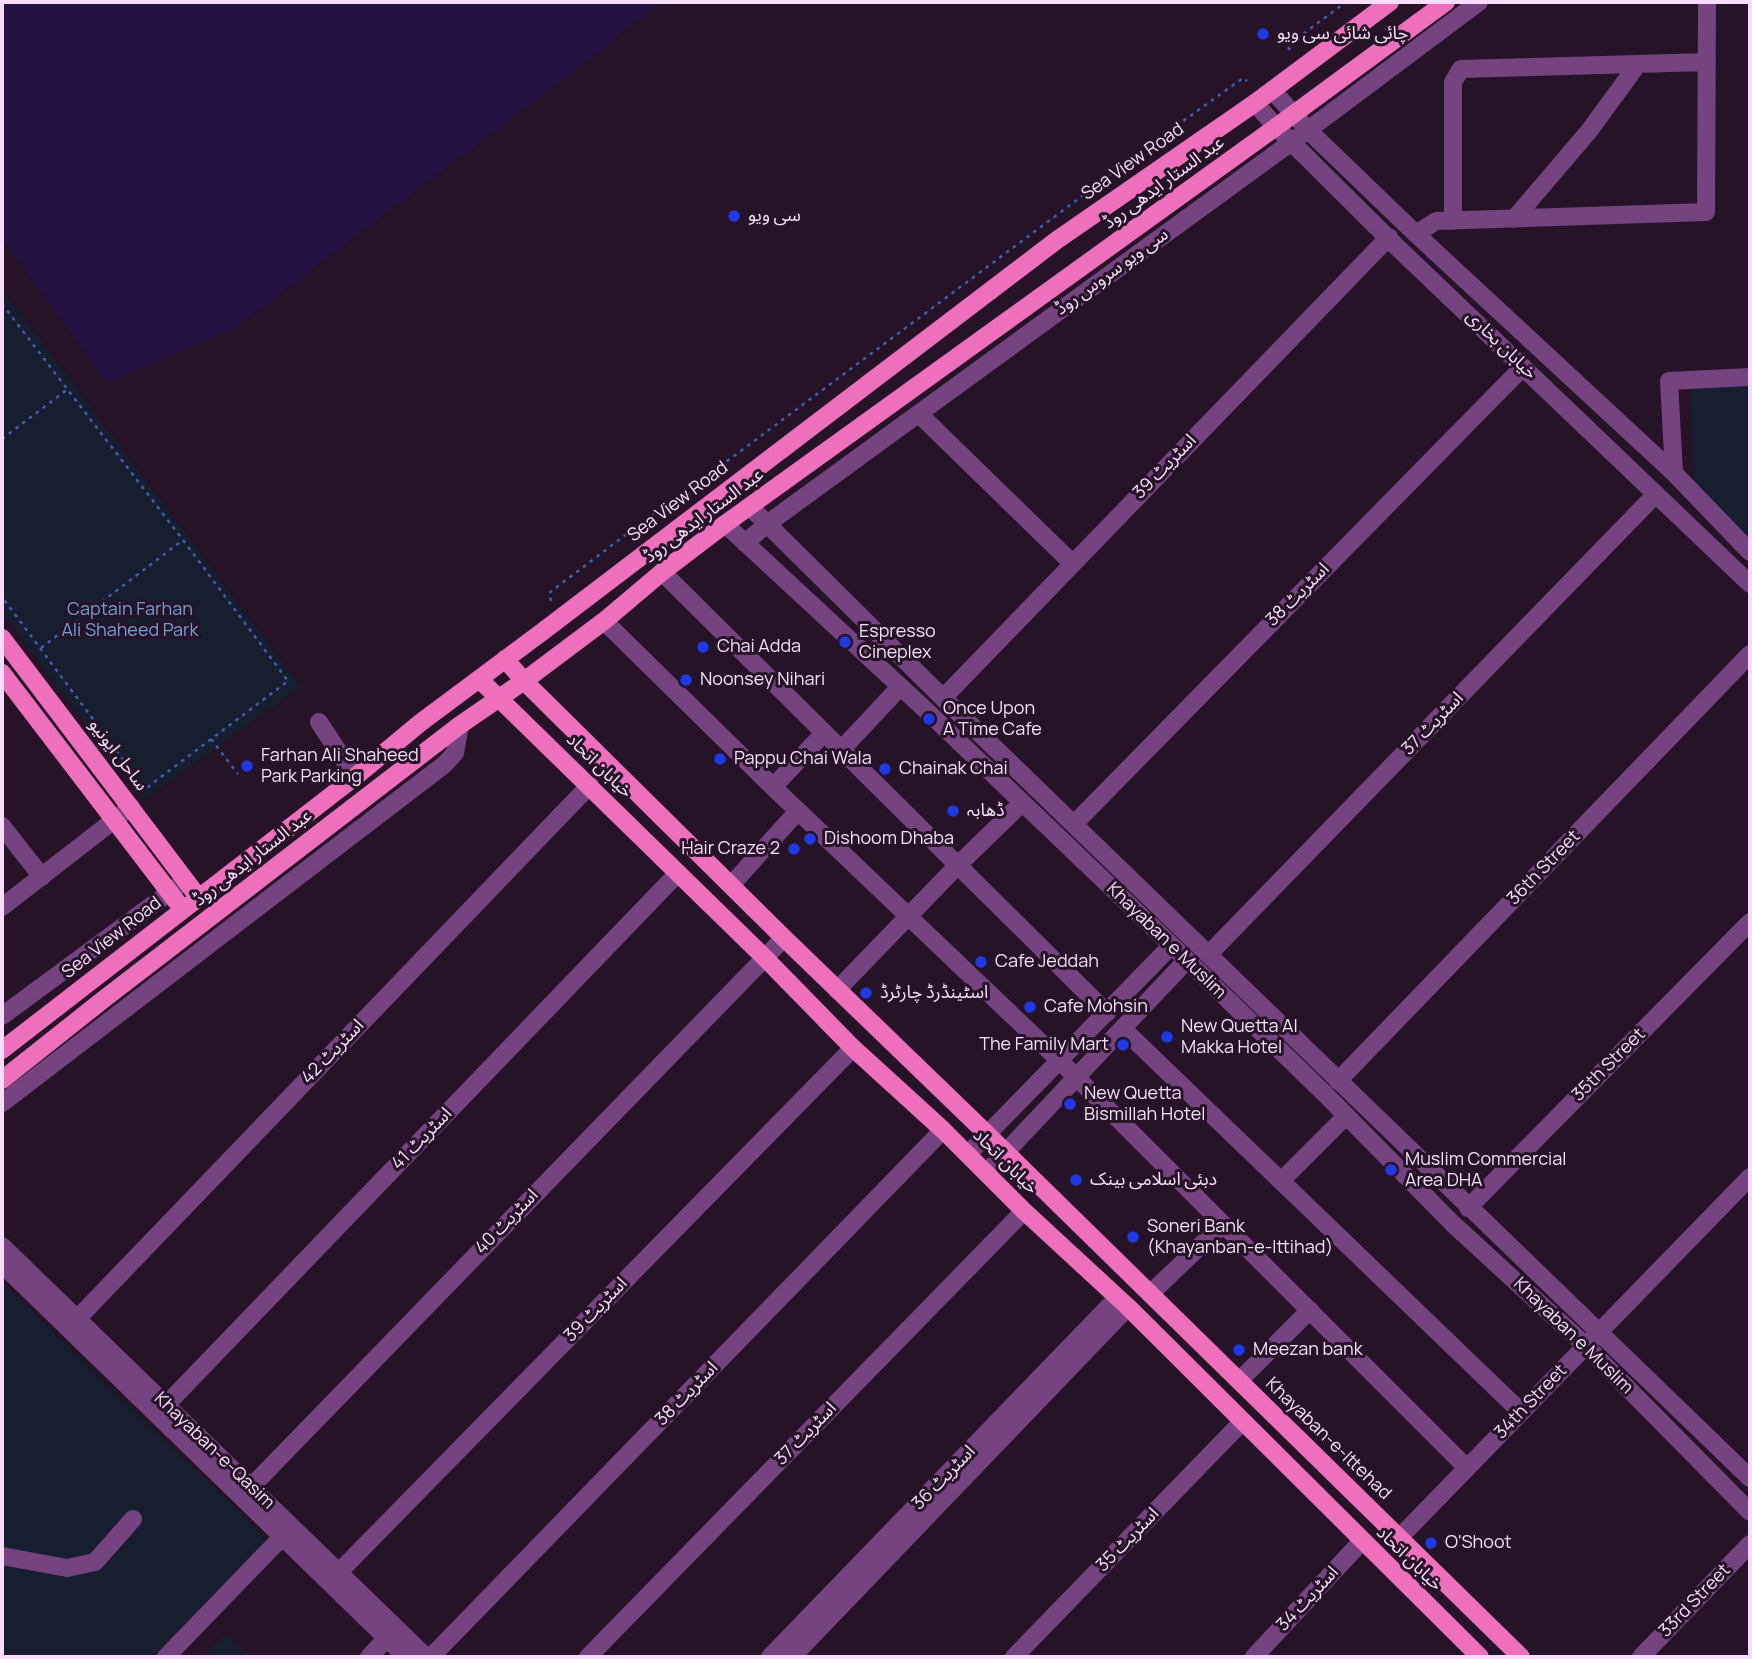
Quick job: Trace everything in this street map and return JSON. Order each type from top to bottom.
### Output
[{"type":"main road","name":"Sea View Road","points":[[2,1050],[355,777],[420,723],[1057,240],[1255,103],[1390,2]]},
{"type":"main road","name":"عبد الستار ایدھی روڈ","points":[[2,1080],[460,725],[604,621],[725,524],[1446,2]]},
{"type":"main road","name":"ساحل ایونیو","points":[[2,638],[199,898]]},
{"type":"main road","name":"خیابان اتحاد","points":[[505,659],[524,681],[784,938],[987,1134]]},
{"type":"main road","points":[[2,673],[183,910]]},
{"type":"main road","name":"خیابان اتحاد","points":[[479,679],[590,785],[853,1048],[943,1130],[1024,1211],[1123,1303],[1480,1657]]},
{"type":"main road","name":"Khayaban-e-Ittehad","points":[[987,1134],[1521,1657]]},
{"type":"street","name":"سی ویو سروس روڈ","points":[[745,543],[767,524],[1308,130],[1479,2]]},
{"type":"street","points":[[1416,234],[1436,221],[1706,212],[1707,2]]},
{"type":"street","points":[[1452,221],[1453,82],[1457,72],[1471,67],[1707,62]]},
{"type":"street","points":[[1514,219],[1589,131],[1638,64]]},
{"type":"street","name":"خیابان بخاری","points":[[1272,90],[1308,130],[1416,234],[1674,472],[1750,552]]},
{"type":"street","name":"خیابان بخاری","points":[[1255,103],[1276,127],[1523,367],[1750,583]]},
{"type":"street","name":"اسٹریٹ 39","points":[[943,698],[1389,237]]},
{"type":"street","name":"اسٹریٹ 38","points":[[1074,824],[1523,367]]},
{"type":"street","points":[[1674,472],[1669,381],[1750,377]]},
{"type":"street","points":[[919,414],[1072,564]]},
{"type":"street","name":"اسٹریٹ 37","points":[[1209,954],[1656,494]]},
{"type":"street","name":"Khayaban e Muslim","points":[[750,507],[1468,1208],[1750,1478]]},
{"type":"street","name":"Khayaban e Muslim","points":[[725,524],[1187,960],[1453,1224],[1586,1346],[1750,1512]]},
{"type":"street","points":[[1718,553],[1733,534]]},
{"type":"street","points":[[662,572],[1107,1013]]},
{"type":"street","points":[[604,621],[773,788],[1076,1076],[1467,1468]]},
{"type":"street","name":"36th Street","points":[[1338,1081],[1750,654]]},
{"type":"street","points":[[841,750],[900,687]]},
{"type":"street","points":[[319,722],[355,777]]},
{"type":"street","points":[[2,1103],[445,764],[455,753],[460,725]]},
{"type":"street","points":[[773,788],[824,733]]},
{"type":"street","name":"اسٹریٹ 42","points":[[77,1319],[590,785]]},
{"type":"street","points":[[837,990],[1021,804]]},
{"type":"street","points":[[2,908],[131,807]]},
{"type":"street","points":[[731,884],[798,811]]},
{"type":"street","points":[[2,826],[42,877]]},
{"type":"street","points":[[1097,876],[1111,860]]},
{"type":"street","name":"اسٹریٹ 41","points":[[166,1405],[678,873]]},
{"type":"street","points":[[2,1016],[186,881]]},
{"type":"street","name":"35th Street","points":[[1468,1208],[1750,922]]},
{"type":"street","name":"اسٹریٹ 40","points":[[251,1487],[784,938]]},
{"type":"street","points":[[968,1154],[1171,946]]},
{"type":"street","points":[[986,1173],[1187,960]]},
{"type":"street","points":[[1251,1023],[1264,1009]]},
{"type":"street","points":[[1123,1029],[1521,1412]]},
{"type":"street","name":"اسٹریٹ 39","points":[[339,1572],[853,1048]]},
{"type":"street","points":[[1281,1181],[1346,1116]]},
{"type":"street","name":"اسٹریٹ 38","points":[[429,1657],[943,1130]]},
{"type":"street","points":[[1402,1172],[1416,1157]]},
{"type":"street","name":"34th Street","points":[[1399,1538],[1750,1177]]},
{"type":"street","name":"اسٹریٹ 37","points":[[588,1657],[1024,1211]]},
{"type":"street","points":[[1150,1294],[1223,1224]]},
{"type":"street","name":"Khayaban-e-Qasim","points":[[2,1246],[429,1657]]},
{"type":"street","name":"Khayaban-e-Qasim","points":[[2,1264],[406,1657]]},
{"type":"street","name":"اسٹریٹ 36","points":[[770,1657],[1123,1303]]},
{"type":"street","name":"اسٹریٹ 36","points":[[792,1657],[1123,1303]]},
{"type":"street","points":[[1239,1381],[1310,1310]]},
{"type":"street","name":"اسٹریٹ 35","points":[[1014,1657],[1242,1422]]},
{"type":"street","points":[[1683,1444],[1699,1428]]},
{"type":"street","points":[[2,1556],[66,1568],[95,1562],[133,1519]]},
{"type":"street","points":[[166,1657],[282,1537]]},
{"type":"street","name":"اسٹریٹ 34","points":[[1254,1657],[1362,1541]]},
{"type":"street","name":"33rd Street","points":[[1641,1657],[1750,1544]]},
{"type":"street","points":[[369,1657],[386,1639]]},
{"type":"path","points":[[1290,50],[1287,46],[1346,2]]},
{"type":"path","points":[[551,601],[549,593],[636,527],[1222,92],[1243,78],[1248,81]]},
{"type":"path","points":[[2,304],[288,681],[145,789],[2,597]]},
{"type":"path","points":[[2,439],[68,389]]},
{"type":"path","points":[[41,648],[183,540]]},
{"type":"path","points":[[211,739],[238,775]]},
{"type":"green space","name":"Captain Farhan Ali Shaheed Park","points":[[2,289],[301,687],[155,792],[146,803],[2,613]]},
{"type":"green space","points":[[1750,386],[1750,538],[1695,488],[1690,389]]},
{"type":"green space","points":[[2,1282],[267,1540],[155,1657],[2,1657]]},
{"type":"green space","points":[[227,1633],[252,1657],[203,1657]]},
{"type":"shaded area","points":[[2,2],[660,2],[597,54],[235,328],[107,383],[2,238]]},
{"type":"place","name":"چائی شائی سی ویو","points":[[1263,34]]},
{"type":"place","name":"سی ویو","points":[[734,216]]},
{"type":"place","name":"Espresso Cineplex","points":[[845,642]]},
{"type":"place","name":"Chai Adda","points":[[703,647]]},
{"type":"place","name":"Noonsey Nihari","points":[[686,680]]},
{"type":"place","name":"Once Upon A Time Cafe","points":[[929,719]]},
{"type":"place","name":"Pappu Chai Wala","points":[[720,759]]},
{"type":"place","name":"Farhan Ali Shaheed Park Parking","points":[[247,766]]},
{"type":"place","name":"Chainak Chai","points":[[885,769]]},
{"type":"place","name":"ڈھابہ","points":[[953,811]]},
{"type":"place","name":"Dishoom Dhaba","points":[[810,839]]},
{"type":"place","name":"Hair Craze 2","points":[[794,849]]},
{"type":"place","name":"Cafe Jeddah","points":[[981,962]]},
{"type":"place","name":"اسٹینڈرڈ چارٹرڈ","points":[[866,993]]},
{"type":"place","name":"Cafe Mohsin","points":[[1030,1007]]},
{"type":"place","name":"New Quetta Al Makka Hotel","points":[[1167,1037]]},
{"type":"place","name":"The Family Mart","points":[[1123,1045]]},
{"type":"place","name":"New Quetta Bismillah Hotel","points":[[1070,1104]]},
{"type":"place","name":"Muslim Commercial Area DHA","points":[[1391,1170]]},
{"type":"place","name":"دبئی اسلامی بینک","points":[[1076,1180]]},
{"type":"place","name":"Soneri Bank (Khayanban-e-Ittihad)","points":[[1133,1237]]},
{"type":"place","name":"Meezan bank","points":[[1239,1350]]},
{"type":"place","name":"O'Shoot","points":[[1431,1543]]}]
